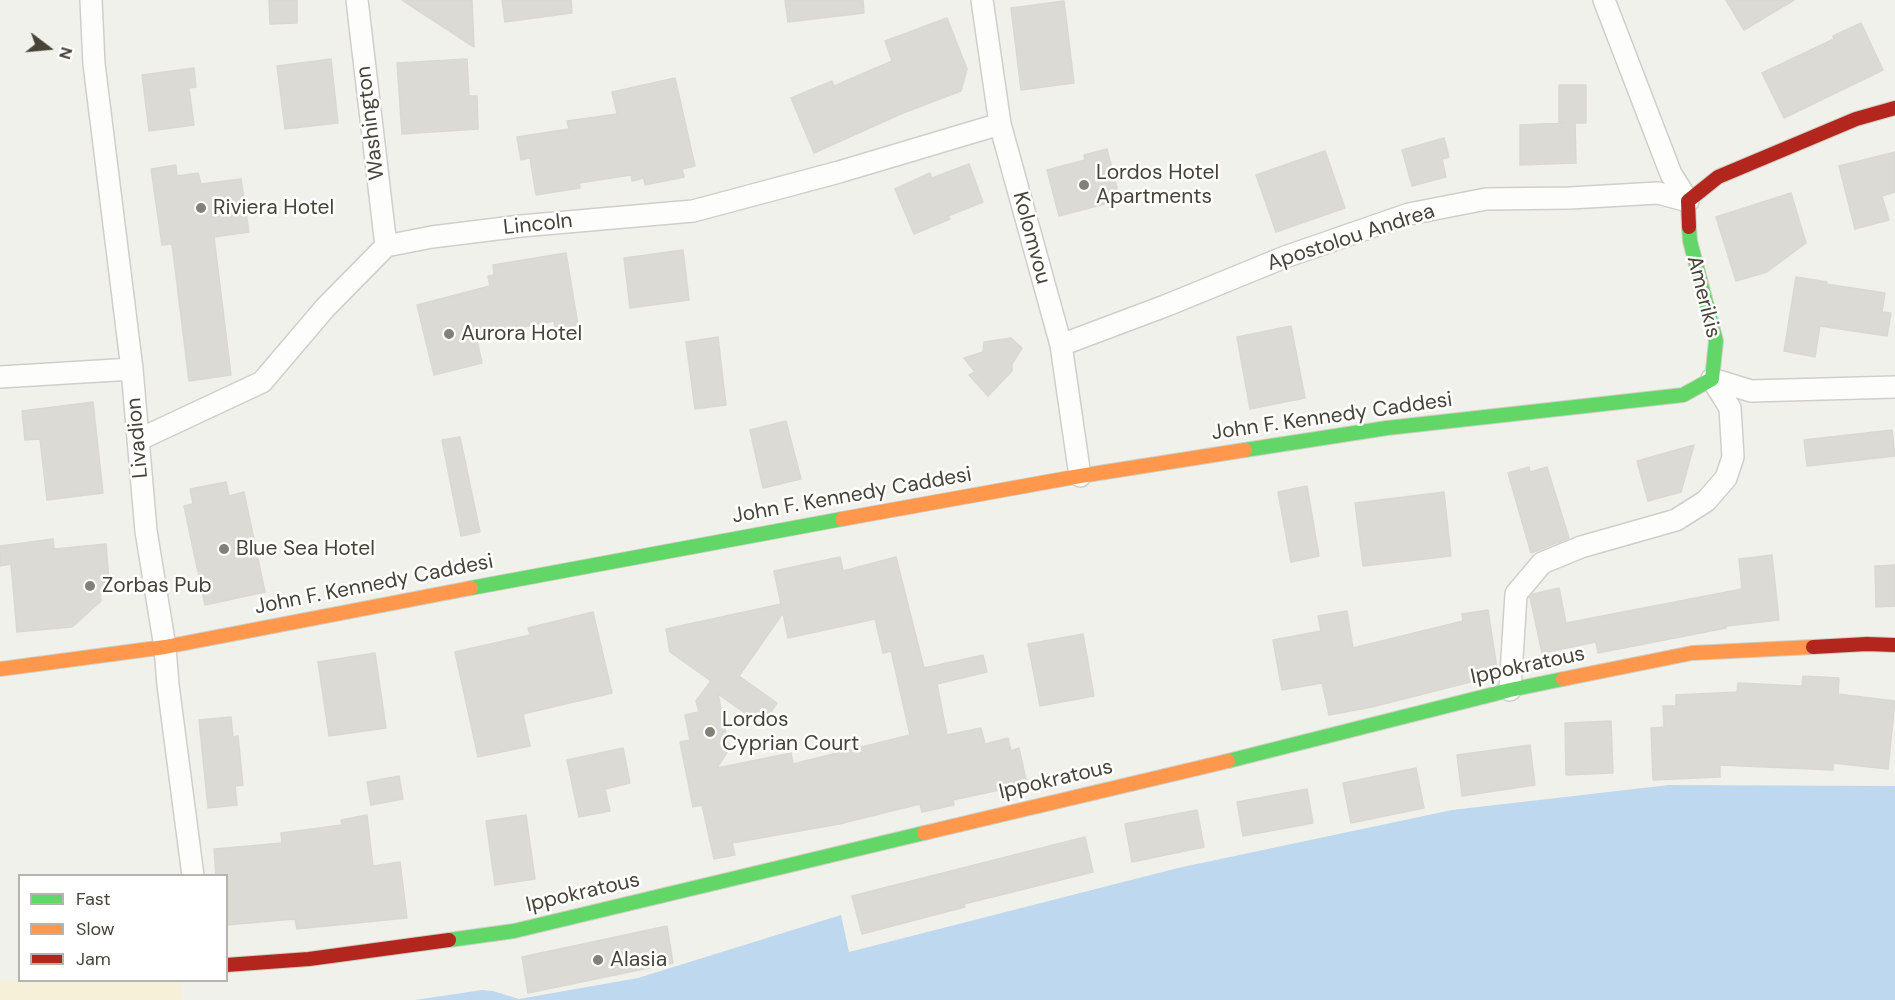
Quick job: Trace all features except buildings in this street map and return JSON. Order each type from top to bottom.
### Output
[{"type":"street","name":"Livadion","points":[[91,0],[94,64],[132,369],[146,531],[165,647],[193,874]]},
{"type":"street","name":"Washington","points":[[357,0],[386,246]]},
{"type":"street","name":"Kolomvou","points":[[982,0],[1000,124],[1061,345],[1080,476]]},
{"type":"street","name":"Amerikis","points":[[1604,0],[1671,174],[1688,201],[1690,240],[1716,341],[1712,379]]},
{"type":"street","points":[[1688,201],[1718,177],[1856,119],[1895,108]]},
{"type":"street","name":"Lincoln","points":[[386,246],[432,237],[521,226],[693,211],[839,172],[1000,124]]},
{"type":"street","name":"Apostolou Andrea","points":[[1061,345],[1286,257],[1409,214],[1486,199],[1570,198],[1658,193],[1688,201]]},
{"type":"street","points":[[138,440],[262,382],[325,308],[386,246]]},
{"type":"street","points":[[0,377],[132,369]]},
{"type":"street","points":[[1712,379],[1751,391],[1895,387]]},
{"type":"street","points":[[1510,690],[1516,594],[1542,563],[1581,547],[1676,520],[1706,501],[1726,478],[1733,457],[1730,408],[1712,379]]},
{"type":"street","name":"John F. Kennedy Caddesi","points":[[0,669],[165,647],[599,563],[1080,476],[1387,428],[1683,395],[1712,379]]},
{"type":"street","name":"Ippokratous","points":[[228,965],[309,959],[514,931],[1174,774],[1510,690],[1692,653],[1867,644],[1895,645]]},
{"type":"sand","points":[[0,981],[181,982],[182,1000],[0,1000]]},
{"type":"water","points":[[1669,785],[1895,786],[1895,1000],[415,1000],[482,990],[519,999],[638,978],[841,915],[849,952],[1178,868],[1452,810]]},
{"type":"traffic: fast","points":[[1245,450],[1387,428],[1683,395],[1712,379],[1716,341],[1690,241],[1689,227]]},
{"type":"traffic: fast","points":[[471,588],[842,519]]},
{"type":"traffic: fast","points":[[1228,761],[1510,690],[1563,679]]},
{"type":"traffic: fast","points":[[449,940],[514,931],[924,833]]},
{"type":"traffic: slow","points":[[842,519],[1080,476],[1245,450]]},
{"type":"traffic: slow","points":[[0,669],[165,647],[471,588]]},
{"type":"traffic: slow","points":[[1563,679],[1692,653],[1813,647]]},
{"type":"traffic: slow","points":[[924,833],[1228,761]]},
{"type":"traffic: jam","points":[[1689,227],[1688,201],[1718,177],[1856,119],[1895,108]]},
{"type":"traffic: jam","points":[[1813,647],[1895,645]]},
{"type":"traffic: jam","points":[[228,965],[309,959],[449,940]]},
{"type":"place","name":"Lordos Hotel Apartments","points":[[1084,185]]},
{"type":"place","name":"Riviera Hotel","points":[[201,208]]},
{"type":"place","name":"Aurora Hotel","points":[[449,334]]},
{"type":"place","name":"Blue Sea Hotel","points":[[224,549]]},
{"type":"place","name":"Zorbas Pub","points":[[90,586]]},
{"type":"place","name":"Lordos Cyprian Court","points":[[710,732]]},
{"type":"place","name":"Alasia","points":[[598,960]]}]
